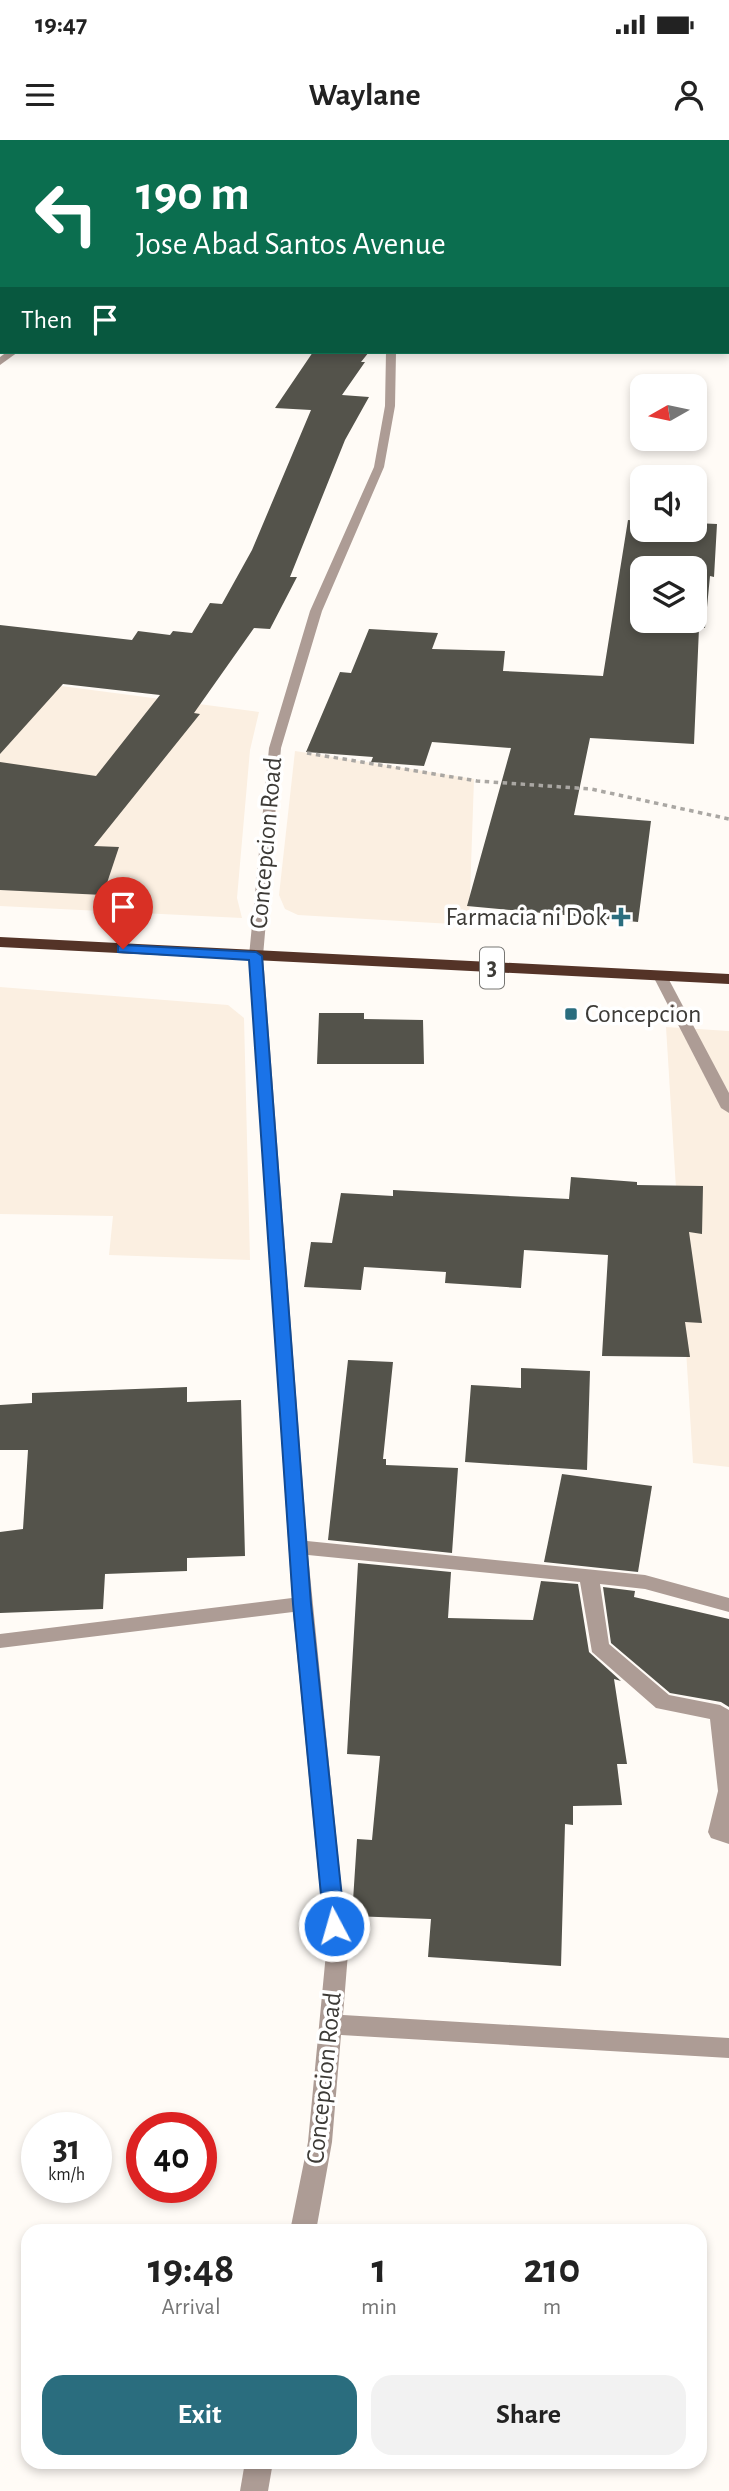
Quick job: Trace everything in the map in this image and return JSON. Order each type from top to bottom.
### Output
[{"type":"highway","name":"3","points":[[0,942],[729,979]]},
{"type":"street","name":"Concepcion Road","points":[[304,2224],[320,2142],[337,1953],[302,1604],[256,956],[275,748],[316,611],[379,467],[390,406],[391,354]]},
{"type":"street","points":[[660,976],[729,1108]]},
{"type":"street","points":[[299,1547],[645,1582],[729,1605]]},
{"type":"street","points":[[589,1576],[599,1647],[663,1702],[720,1713],[729,1792],[719,1832],[729,1835]]},
{"type":"street","points":[[0,1641],[302,1604]]},
{"type":"street","points":[[330,2024],[729,2048]]},
{"type":"street","points":[[254,2491],[259,2469]]},
{"type":"path","points":[[275,748],[477,781],[591,789],[729,819]]},
{"type":"shaded area","points":[[0,678],[259,712],[250,750],[237,898],[242,918],[0,906]]},
{"type":"shaded area","points":[[295,751],[474,779],[469,925],[298,915],[285,909],[279,895]]},
{"type":"shaded area","points":[[0,987],[228,1005],[244,1018],[250,1260],[109,1255],[113,1216],[0,1214]]},
{"type":"shaded area","points":[[666,1027],[729,1031],[729,1467],[693,1463]]},
{"type":"building","points":[[312,354],[367,354],[361,362],[365,362],[342,395],[369,397],[345,440],[290,577],[297,577],[270,629],[254,628],[194,713],[200,714],[94,846],[119,847],[103,895],[0,890],[0,762],[96,776],[160,695],[63,684],[0,754],[0,625],[132,640],[138,631],[170,635],[173,631],[192,633],[210,603],[222,604],[252,550],[311,410],[275,408]]},
{"type":"building","points":[[628,520],[630,542],[707,542],[707,524],[717,524],[714,577],[710,576],[707,607],[707,556],[630,556],[630,633],[699,633],[694,744],[590,738],[574,815],[651,821],[638,922],[467,906],[511,748],[432,742],[424,766],[371,762],[373,757],[306,752],[340,672],[351,673],[369,629],[438,633],[432,649],[505,651],[503,671],[603,676]]},
{"type":"building","points":[[319,1013],[364,1013],[364,1019],[423,1020],[424,1064],[317,1064]]},
{"type":"building","points":[[571,1177],[637,1182],[637,1185],[703,1186],[702,1234],[689,1232],[702,1323],[685,1322],[690,1357],[602,1356],[608,1255],[524,1250],[521,1288],[445,1283],[446,1272],[364,1267],[361,1290],[304,1287],[311,1242],[332,1243],[341,1193],[393,1196],[393,1190],[569,1199]]},
{"type":"building","points":[[348,1360],[393,1362],[383,1459],[386,1459],[386,1465],[458,1468],[452,1553],[328,1540]]},
{"type":"building","points":[[521,1368],[590,1371],[587,1470],[465,1462],[471,1385],[521,1388]]},
{"type":"building","points":[[187,1387],[187,1402],[241,1400],[245,1556],[187,1558],[187,1571],[105,1574],[103,1609],[0,1613],[0,1532],[23,1529],[28,1450],[0,1450],[0,1405],[32,1403],[32,1393]]},
{"type":"building","points":[[562,1474],[652,1486],[638,1572],[544,1562]]},
{"type":"building","points":[[358,1563],[451,1572],[448,1618],[533,1620],[541,1581],[578,1584],[589,1652],[621,1681],[614,1679],[627,1764],[617,1764],[622,1805],[573,1806],[573,1825],[565,1824],[561,1966],[428,1957],[431,1919],[352,1916],[357,1839],[372,1840],[380,1756],[347,1754]]},
{"type":"building","points":[[603,1587],[635,1591],[634,1597],[729,1619],[729,1707],[721,1702],[670,1693],[611,1643]]},
{"type":"place","name":"Farmacia ni Dok","points":[[621,917]]},
{"type":"place","name":"Concepcion","points":[[571,1014]]},
{"type":"route","points":[[123,949],[256,956],[302,1604],[334,1926]]}]
